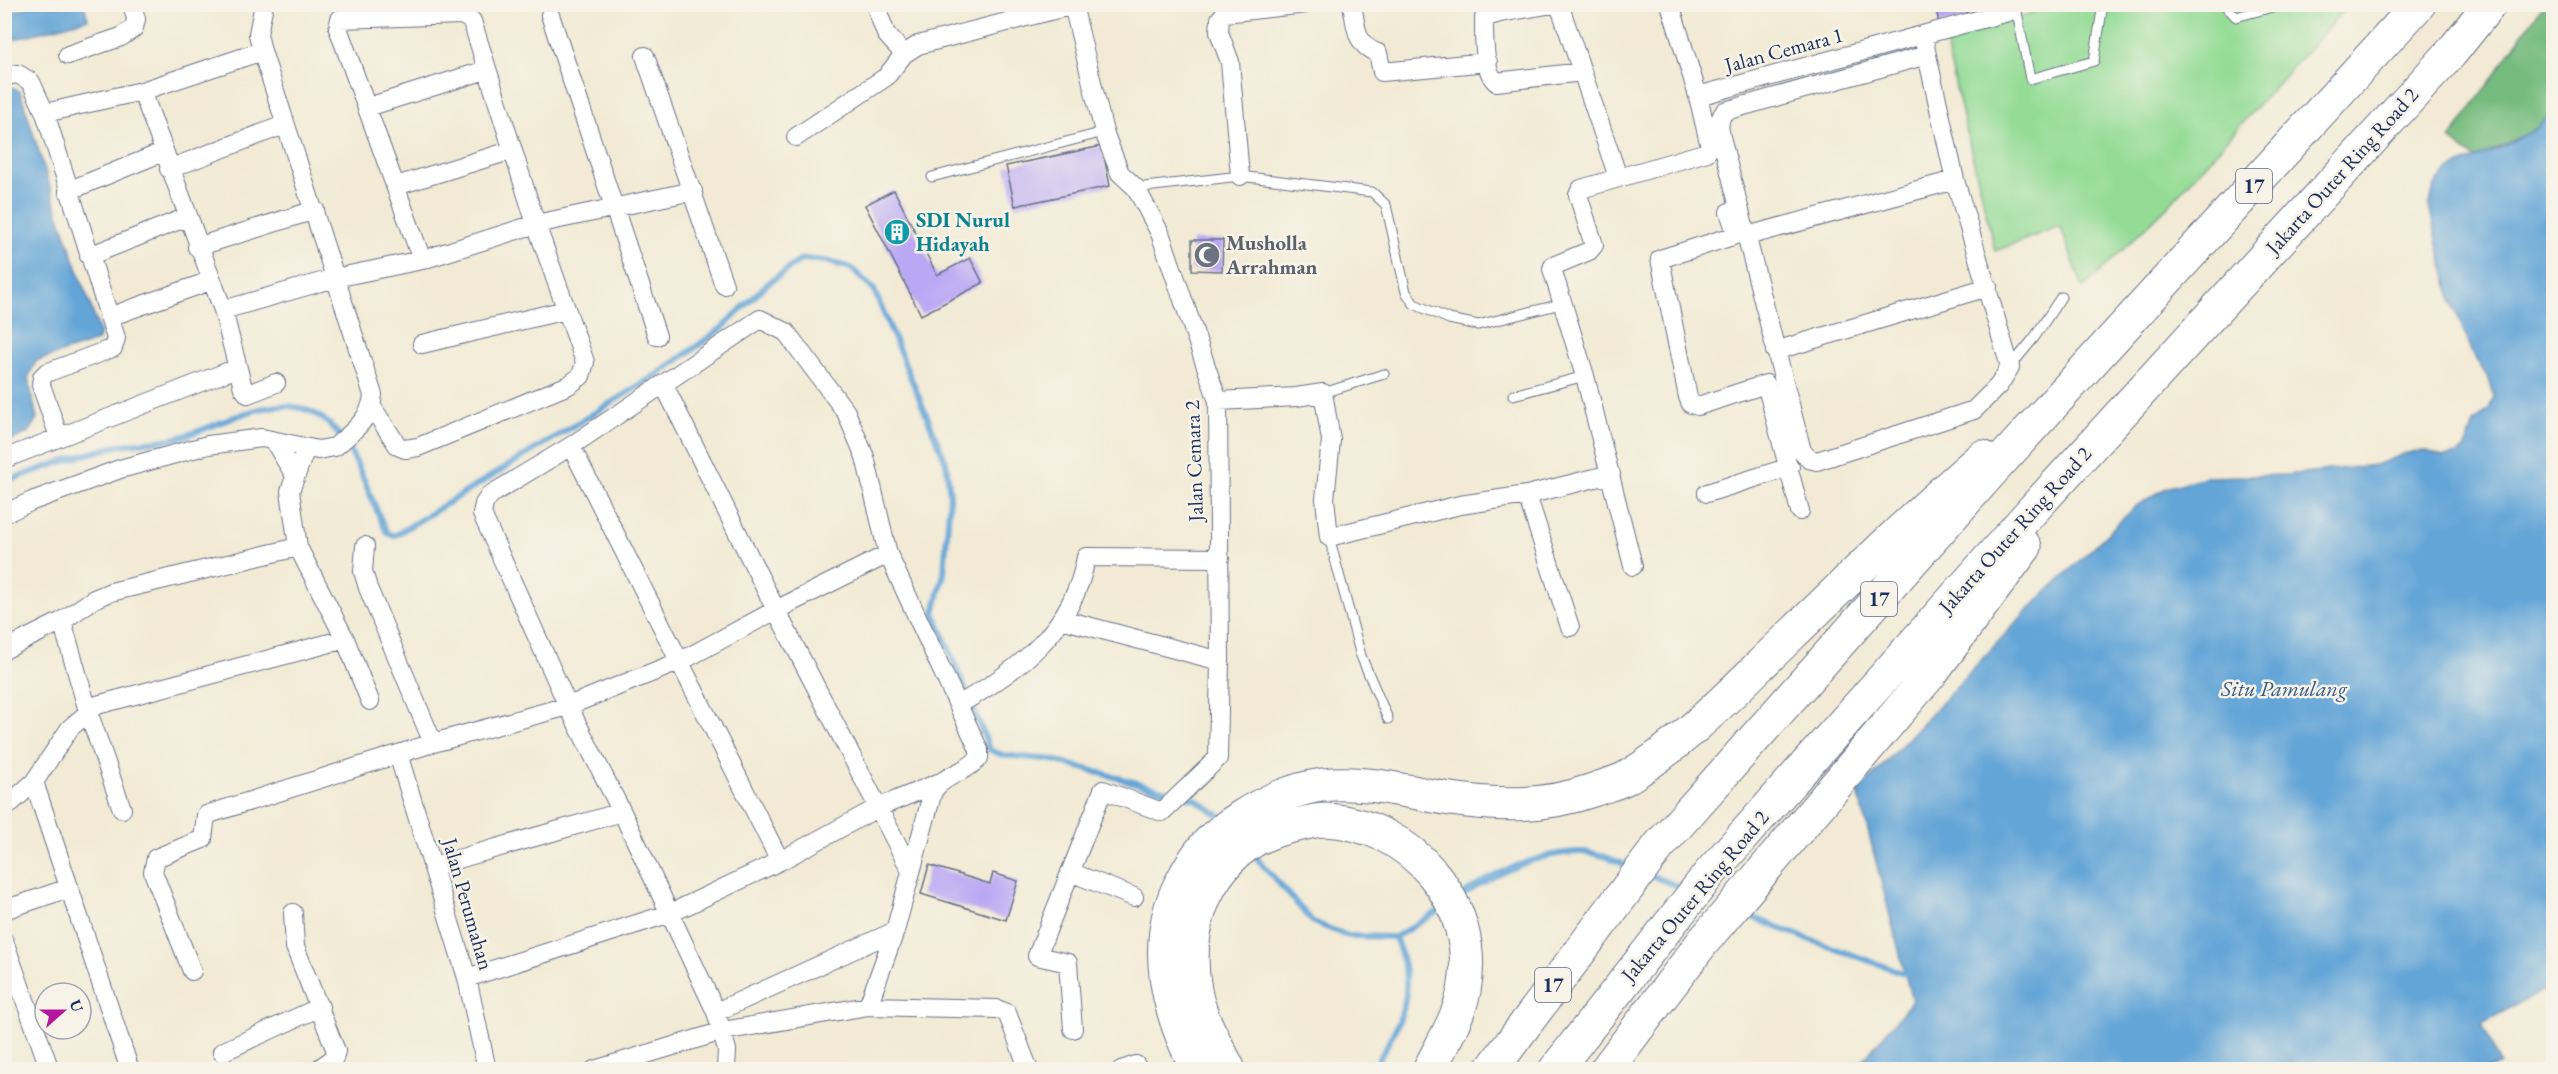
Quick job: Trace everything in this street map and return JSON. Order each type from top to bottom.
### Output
[{"type":"highway","name":"Jakarta Outer Ring Road 2","points":[[1555,1070],[1710,873],[2029,513],[2451,52],[2490,4]]},
{"type":"highway","name":"17","points":[[1491,1070],[1659,846],[2100,353],[2413,11]]},
{"type":"highway","points":[[1198,1070],[1187,1049],[1168,996],[1164,943],[1175,896],[1185,876],[1196,855],[1221,830],[1262,803],[1321,785],[1382,786],[1445,798],[1503,804],[1562,801],[1624,779],[1679,740],[1908,522],[2100,353]]},
{"type":"highway","points":[[1606,1070],[1702,943],[1932,672],[2150,381]]},
{"type":"highway","points":[[1229,1070],[1213,1038],[1195,991],[1193,948],[1198,909],[1217,872],[1245,846],[1280,828],[1323,820],[1370,828],[1410,850],[1443,884],[1460,920],[1466,956],[1464,991],[1452,1024],[1429,1070]]},
{"type":"street","points":[[68,55],[121,37],[134,28],[136,19],[132,4]]},
{"type":"street","points":[[4,514],[32,501],[120,469],[196,448],[262,438],[318,450],[335,447],[366,417],[372,407],[373,395],[262,51],[258,34],[264,4]]},
{"type":"street","points":[[874,4],[886,34],[904,54]]},
{"type":"street","points":[[796,137],[886,77],[904,54],[918,45],[1073,4]]},
{"type":"street","name":"Jalan Cemara 2","points":[[1070,872],[1103,790],[1168,807],[1218,758],[1220,661],[1218,401],[1160,233],[1136,188],[1120,173],[1104,132],[1073,4]]},
{"type":"street","points":[[1240,176],[1230,62],[1219,32],[1220,19],[1226,9],[1306,4]]},
{"type":"street","points":[[1352,4],[1358,38],[1362,46],[1378,53],[1382,72],[1488,62]]},
{"type":"street","points":[[1553,4],[1499,9],[1484,18],[1491,76],[1496,82],[1582,72]]},
{"type":"street","points":[[1559,4],[1618,177]]},
{"type":"street","points":[[1670,4],[1736,232],[1729,239],[1669,254],[1660,259],[1688,397],[1691,404],[1698,406],[1766,384],[1800,511]]},
{"type":"street","name":"Jalan Cemara 1","points":[[1698,96],[1923,36],[2016,6]]},
{"type":"street","points":[[550,15],[657,336]]},
{"type":"street","points":[[372,407],[398,446],[405,449],[418,447],[569,385],[581,376],[585,362],[536,224],[472,21],[467,16],[340,19],[338,28],[422,260]]},
{"type":"street","points":[[1923,36],[1928,55],[1955,180],[2010,367],[1999,385],[1974,410],[1817,461],[1809,459],[1802,451],[1718,123],[1725,111],[1928,55]]},
{"type":"street","points":[[45,113],[142,91],[262,51]]},
{"type":"street","points":[[645,56],[724,285]]},
{"type":"street","points":[[368,107],[486,70]]},
{"type":"street","points":[[4,76],[18,74],[31,82],[45,113],[116,338],[113,348],[46,373],[42,377],[41,386],[59,437]]},
{"type":"street","points":[[142,91],[210,281],[223,310],[243,388],[248,394],[276,383]]},
{"type":"street","points":[[68,191],[284,125]]},
{"type":"street","points":[[1633,566],[1585,376],[1551,273],[1553,266],[1589,251],[1594,245],[1578,192],[1618,177],[1687,159],[1707,152],[1710,147]]},
{"type":"street","points":[[396,186],[513,150]]},
{"type":"street","points":[[1747,236],[1955,180]]},
{"type":"street","points":[[223,310],[335,278],[422,260],[536,224],[693,191]]},
{"type":"street","points":[[198,247],[315,210]]},
{"type":"street","points":[[89,256],[187,217]]},
{"type":"street","points":[[109,317],[210,281]]},
{"type":"street","points":[[1775,351],[1988,287]]},
{"type":"street","points":[[422,344],[566,310]]},
{"type":"street","points":[[467,978],[671,913],[780,861],[877,808],[938,783],[974,764],[979,758],[979,750],[888,554],[857,435],[846,412],[786,332],[760,319],[571,446],[490,495],[484,504],[482,514],[568,706],[671,913],[716,1012],[727,1050],[726,1070]]},
{"type":"street","points":[[4,459],[237,368]]},
{"type":"street","points":[[664,385],[910,869]]},
{"type":"street","points":[[1218,401],[1296,398],[1323,393],[1331,440],[1325,499],[1329,537],[1460,505],[1527,495],[1611,474]]},
{"type":"street","points":[[274,441],[294,474]]},
{"type":"street","points":[[571,446],[780,861]]},
{"type":"street","points":[[306,448],[294,474],[290,491],[298,546],[345,639],[370,701]]},
{"type":"street","points":[[1707,493],[1790,467]]},
{"type":"street","points":[[1527,495],[1570,627]]},
{"type":"street","points":[[4,650],[62,621],[94,599],[111,592],[298,546]]},
{"type":"street","points":[[365,546],[363,560],[368,588],[433,744]]},
{"type":"street","points":[[192,971],[153,872],[156,858],[203,839],[203,818],[206,815],[398,754],[568,706],[681,662],[776,609],[888,554]]},
{"type":"street","points":[[958,705],[984,690],[1048,640],[1061,620],[1080,581],[1086,557],[1220,558]]},
{"type":"street","points":[[1061,620],[1220,661]]},
{"type":"street","points":[[62,621],[88,711],[122,809]]},
{"type":"street","points":[[4,809],[34,782],[70,728],[97,705],[345,639]]},
{"type":"street","name":"Jalan Perumahan","points":[[398,754],[467,978],[487,1070]]},
{"type":"street","points":[[34,782],[130,1070]]},
{"type":"street","points":[[868,1006],[895,931],[910,869],[933,791],[938,783]]},
{"type":"street","points":[[434,866],[622,812]]},
{"type":"street","points":[[1072,1029],[1068,963],[1037,956],[1070,872],[1134,897]]},
{"type":"street","points":[[4,909],[69,888]]},
{"type":"street","points":[[293,913],[295,946],[336,1051],[334,1058],[317,1070]]},
{"type":"street","points":[[716,1012],[895,931]]},
{"type":"street","points":[[4,941],[50,1070]]},
{"type":"street","points":[[594,1070],[723,1031],[868,1006],[997,1009],[1007,1013],[1029,1070]]},
{"type":"street","points":[[222,1052],[320,1007]]},
{"type":"lane","points":[[2016,6],[2030,79],[2094,61],[2103,4]]},
{"type":"lane","points":[[2224,4],[2236,17],[2283,4]]},
{"type":"lane","points":[[933,177],[1104,132]]},
{"type":"lane","points":[[1136,188],[1240,176],[1372,192],[1386,205],[1410,299],[1414,304],[1449,319],[1478,325],[1561,304]]},
{"type":"lane","points":[[2010,367],[2034,338],[2061,297]]},
{"type":"lane","points":[[1323,393],[1384,374]]},
{"type":"lane","points":[[1513,395],[1585,376]]},
{"type":"lane","points":[[1329,537],[1361,656],[1388,719]]},
{"type":"green space","points":[[2341,4],[2342,12],[2167,207],[2083,288],[2060,226],[1995,251],[1945,41],[2056,5]]},
{"type":"green space","points":[[2543,5],[2553,5],[2553,112],[2532,131],[2476,159],[2450,139]]},
{"type":"water","points":[[35,5],[84,5],[88,19],[8,41],[5,13]]},
{"type":"water","points":[[4,87],[20,91],[59,216],[100,333],[97,341],[36,361],[28,378],[37,418],[28,433],[5,443]]},
{"type":"water","name":"Situ Pamulang","points":[[2553,112],[2553,1010],[2542,991],[2482,1023],[2500,1064],[2489,1069],[1856,1069],[1912,1001],[1858,792],[2024,614],[2136,506],[2166,488],[2205,477],[2286,475],[2375,465],[2411,452],[2427,451],[2443,457],[2457,454],[2466,448],[2474,423],[2489,409],[2494,396],[2489,379],[2476,360],[2452,303],[2429,207],[2434,187],[2448,170],[2503,147],[2532,131]]},
{"type":"building","points":[[1950,4],[1965,4],[1968,18],[1939,24],[1936,8]]},
{"type":"building","points":[[1972,4],[2008,4],[1974,15]]},
{"type":"building","points":[[1102,146],[1110,186],[1015,206],[1006,166]]},
{"type":"building","name":"SDI Nurul Hidayah","points":[[894,190],[937,275],[970,258],[983,283],[921,315],[865,205]]},
{"type":"building","name":"Musholla Arrahman","points":[[1192,240],[1223,240],[1222,271],[1192,270]]},
{"type":"building","points":[[929,865],[990,884],[993,873],[1018,881],[1006,920],[921,894]]},
{"type":"waterway","points":[[4,482],[107,449],[194,433],[253,411],[273,407],[293,407],[312,412],[330,425],[340,436],[363,476],[387,533],[394,536],[661,372],[722,328],[767,284],[802,259],[826,261],[851,268],[874,290],[946,462],[950,495],[944,573],[934,613],[990,750],[1003,755],[1053,760],[1195,799],[1223,818]]},
{"type":"waterway","points":[[1460,897],[1487,880],[1517,866],[1565,853],[1594,853],[1630,867]]},
{"type":"waterway","points":[[1253,854],[1313,922],[1348,936],[1395,937],[1444,908]]},
{"type":"waterway","points":[[1650,875],[1685,889]]},
{"type":"waterway","points":[[1742,913],[1912,976]]},
{"type":"waterway","points":[[1373,1070],[1392,1036],[1404,1006],[1406,975],[1395,937]]},
{"type":"place","name":"SDI Nurul Hidayah","points":[[897,232]]},
{"type":"place","name":"Musholla Arrahman","points":[[1207,255]]}]
